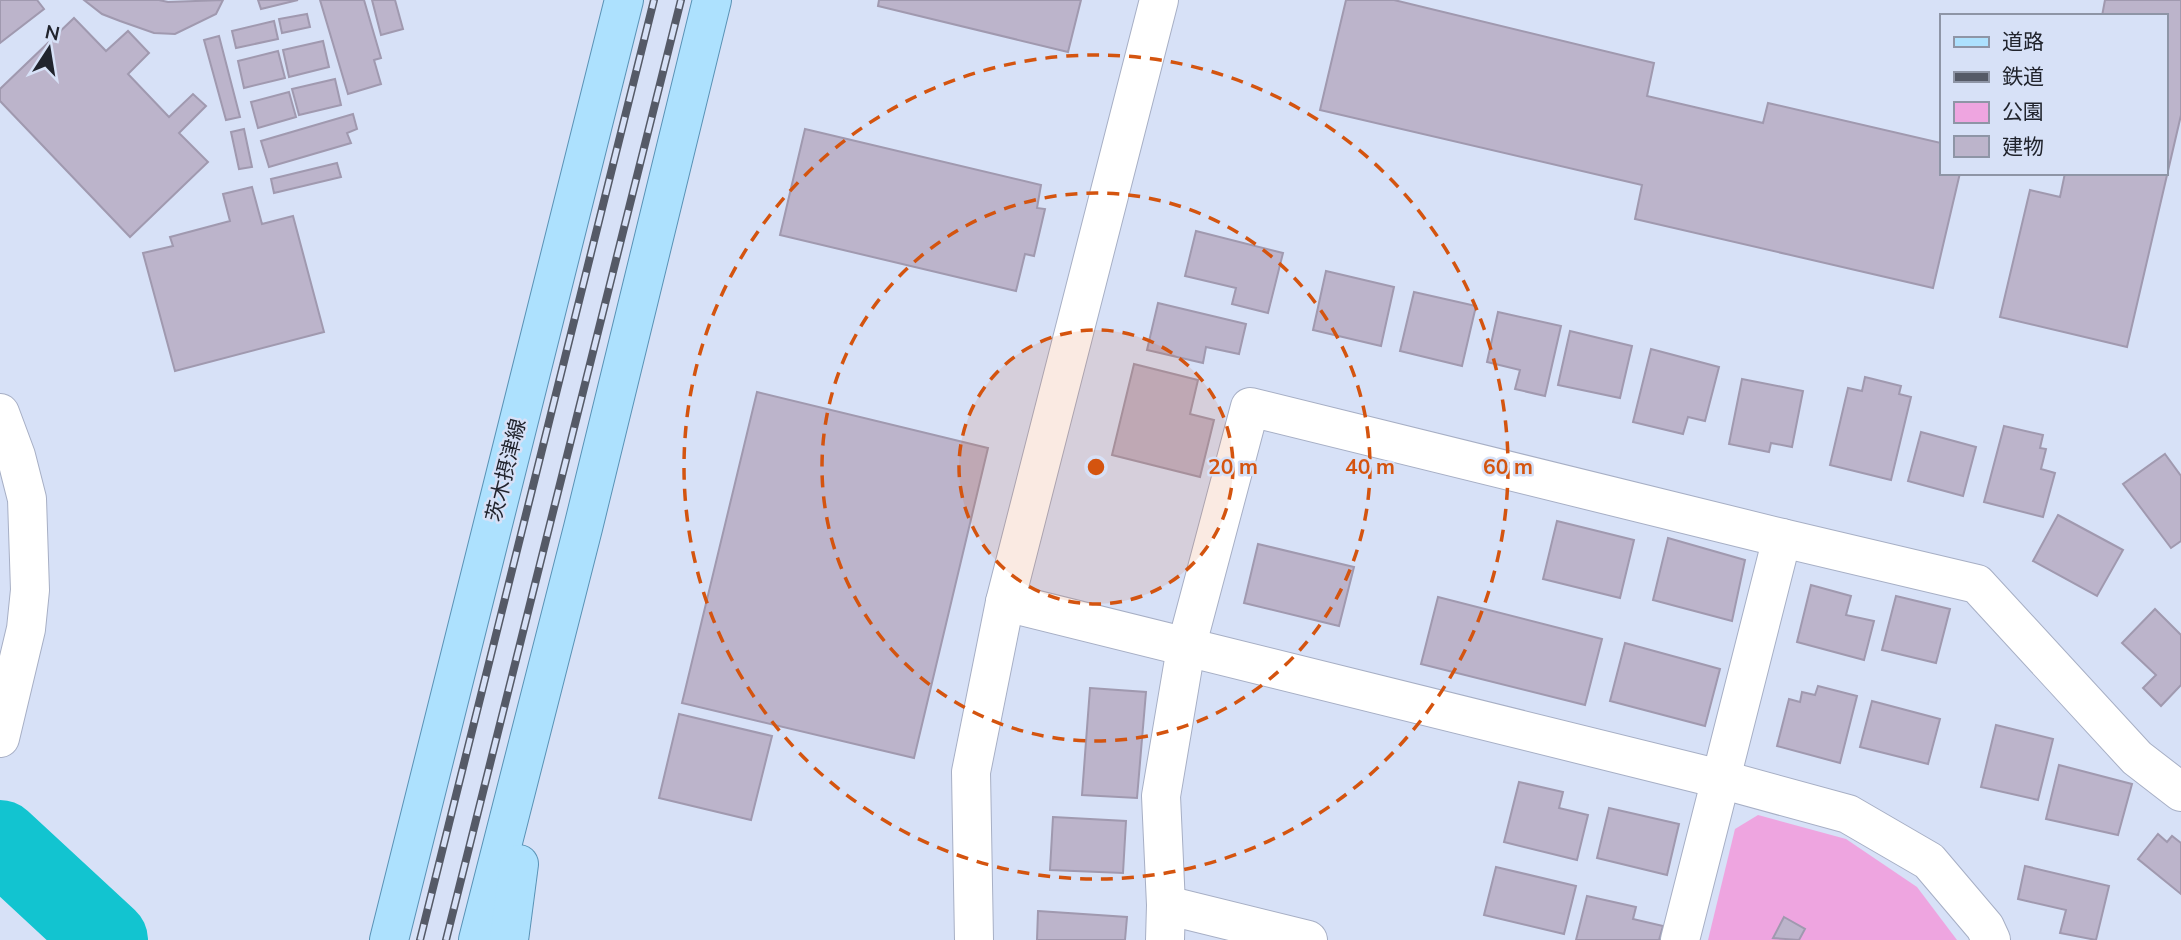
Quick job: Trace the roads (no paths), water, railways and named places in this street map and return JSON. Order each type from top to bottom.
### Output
[{"type":"main road","name":"茨木摂津線","points":[[393,924],[624,0]]},
{"type":"main road","points":[[478,940],[583,528],[712,0]]},
{"type":"main road","points":[[509,940],[545,674]]},
{"type":"street","points":[[974,940],[971,772],[1005,602],[1159,0]]},
{"type":"street","points":[[1308,940],[1165,922],[1161,796],[1186,648],[1250,407],[1977,584],[2137,758],[2181,792]]},
{"type":"street","points":[[0,413],[16,456],[27,499],[29,536],[29,610],[0,738]]},
{"type":"street","points":[[1680,940],[1782,538]]},
{"type":"street","points":[[1005,602],[1720,779],[1848,814],[1929,861],[1985,927],[1991,940]]},
{"type":"waterway","points":[[0,841],[107,940]]},
{"type":"railway","points":[[420,940],[654,0]]},
{"type":"railway","points":[[446,940],[681,0]]}]
